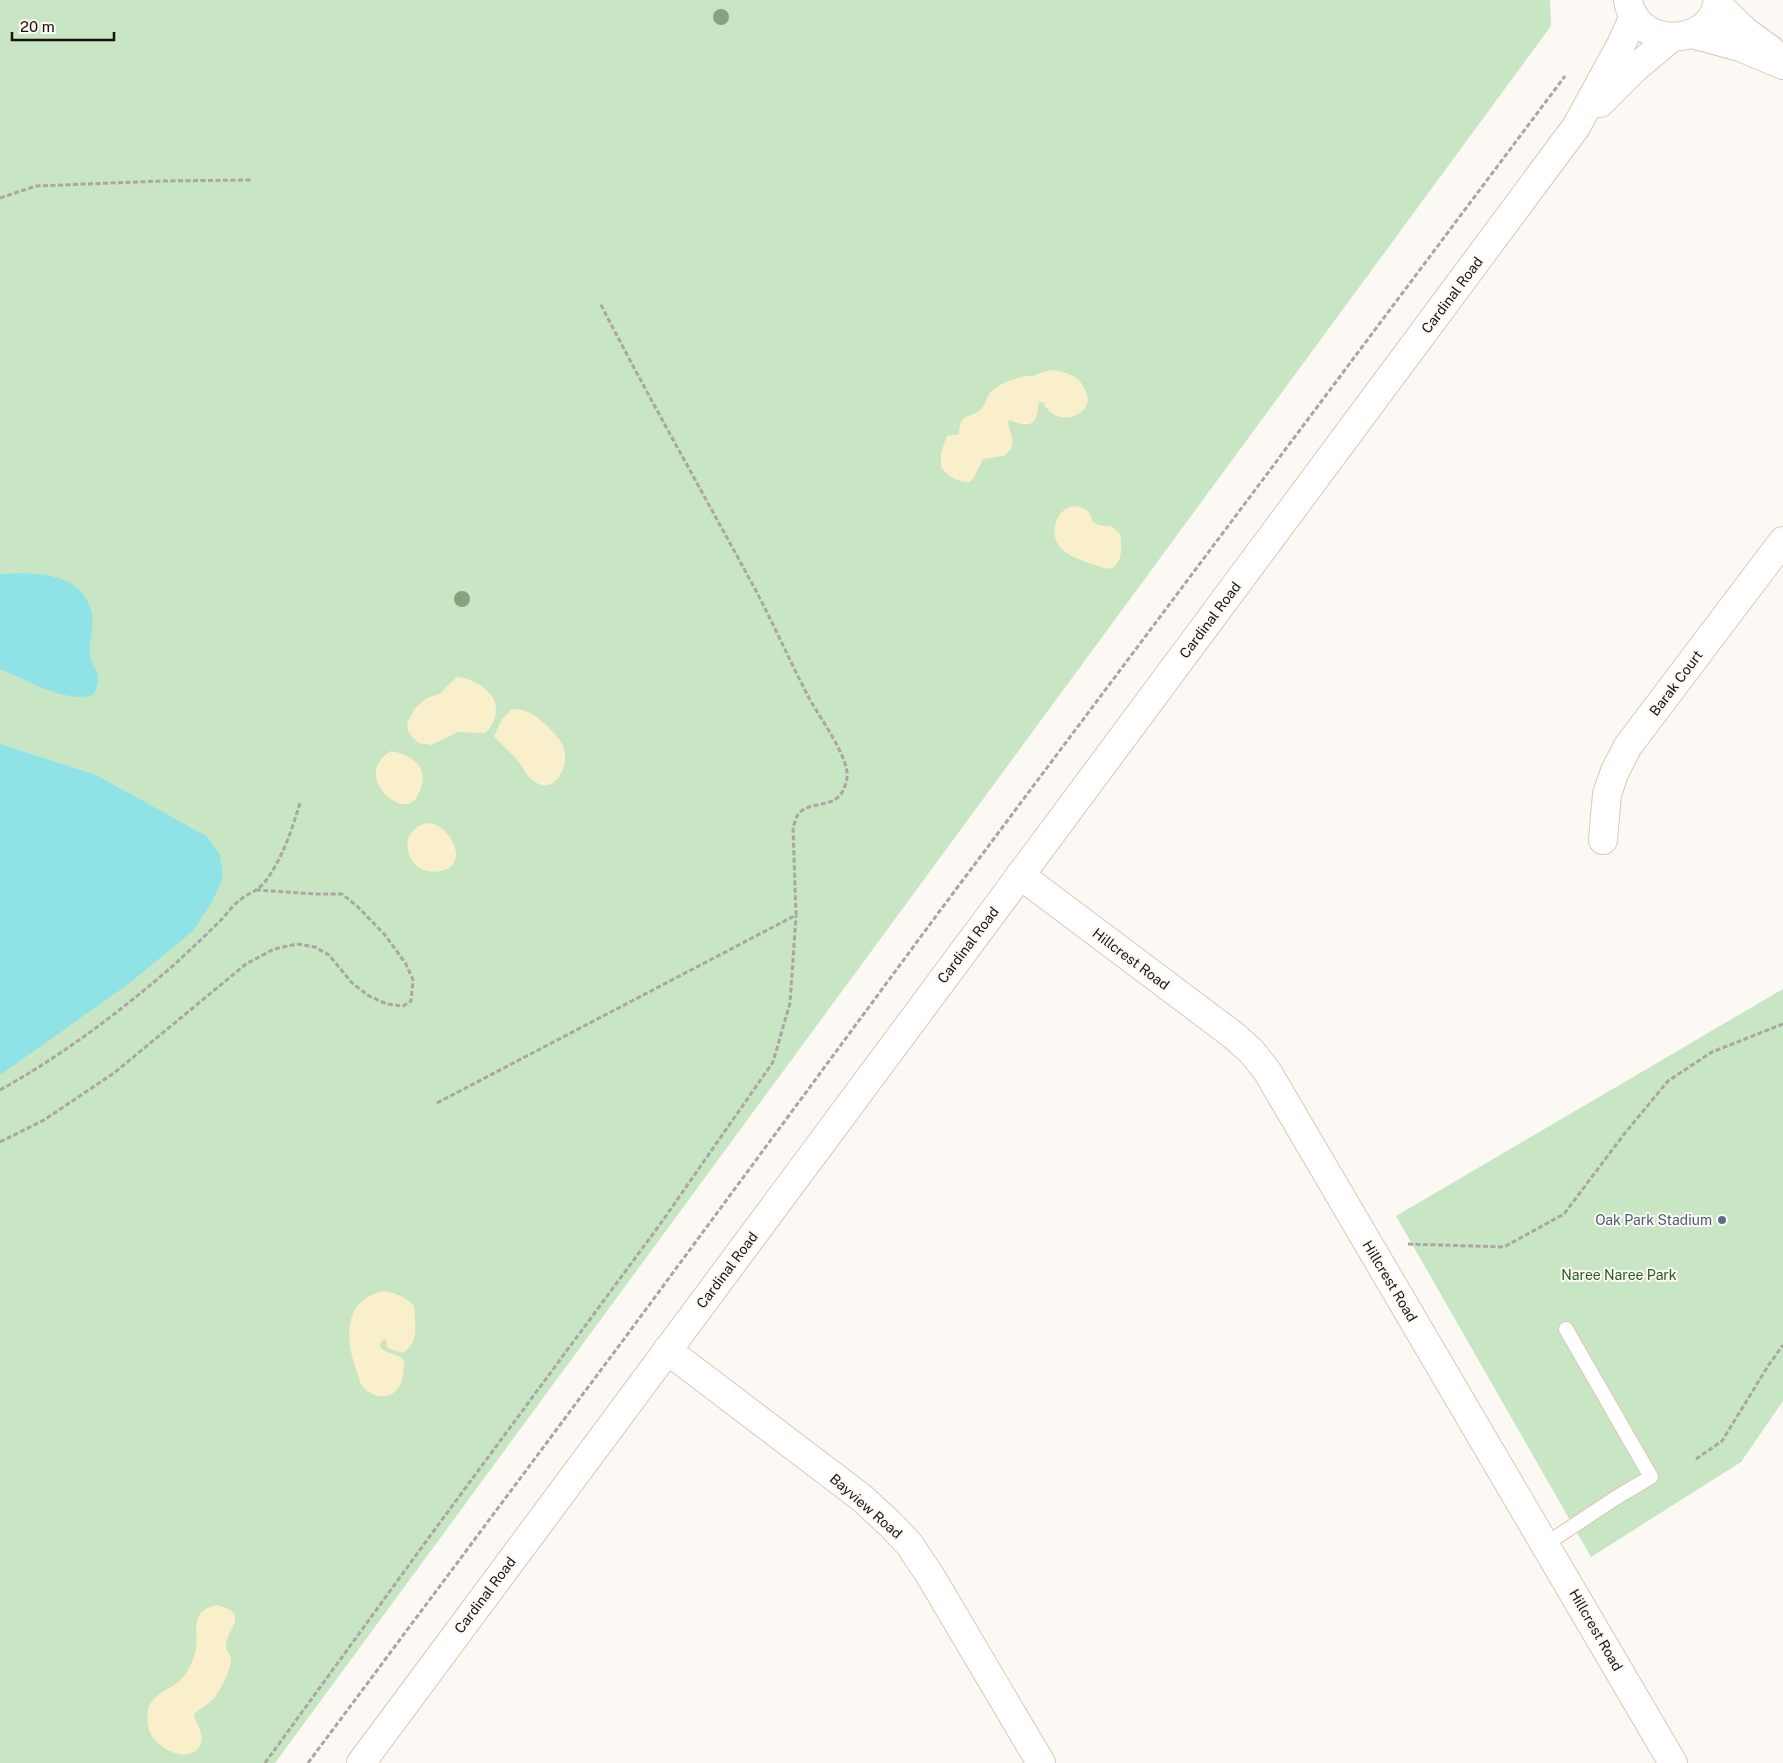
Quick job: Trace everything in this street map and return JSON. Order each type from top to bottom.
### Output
[{"type":"street","name":"Cardinal Road","points":[[1576,127],[1634,69],[1707,21],[1717,2]]},
{"type":"street","points":[[1717,2],[1746,32],[1783,59]]},
{"type":"street","name":"Cardinal Road","points":[[361,1763],[1576,127],[1622,43],[1631,8]]},
{"type":"street","points":[[1631,8],[1644,28],[1657,35],[1682,36],[1740,47],[1783,65]]},
{"type":"street","name":"Barak Court","points":[[1603,840],[1607,794],[1615,771],[1628,746],[1783,540]]},
{"type":"street","name":"Hillcrest Road","points":[[1020,875],[1233,1035],[1251,1051],[1267,1071],[1673,1763]]},
{"type":"street","name":"Bayview Road","points":[[667,1350],[862,1498],[903,1537],[931,1577],[1040,1763]]},
{"type":"lane","points":[[1546,1544],[1609,1502],[1651,1477],[1566,1329]]},
{"type":"path","points":[[308,1763],[622,1343],[939,912],[1569,71]]},
{"type":"path","points":[[0,198],[36,186],[162,180],[252,180]]},
{"type":"path","points":[[265,1763],[656,1230],[773,1062],[790,1003],[796,916],[793,827],[798,814],[806,808],[832,801],[840,794],[847,776],[842,754],[809,698],[756,590],[638,378],[600,303]]},
{"type":"path","points":[[0,1090],[35,1070],[107,1020],[175,964],[240,900],[257,890],[267,879],[277,861],[290,833],[300,803]]},
{"type":"path","points":[[0,1142],[44,1120],[114,1073],[246,964],[274,949],[297,944],[315,947],[329,955],[352,983],[369,996],[387,1004],[403,1006],[411,1001],[413,980],[406,964],[385,935],[358,907],[342,894],[257,890]]},
{"type":"path","points":[[437,1103],[796,916]]},
{"type":"path","points":[[1408,1244],[1504,1247],[1564,1214],[1625,1133],[1668,1081],[1712,1052],[1783,1024]]},
{"type":"path","points":[[1696,1458],[1722,1440],[1783,1345]]},
{"type":"green space","points":[[0,0],[1550,0],[1551,26],[275,1763],[0,1763]]},
{"type":"green space","name":"Naree Naree Park","points":[[1783,989],[1783,1401],[1741,1462],[1591,1557],[1396,1216]]},
{"type":"sand","points":[[1052,370],[1076,377],[1080,382],[1088,398],[1082,412],[1074,416],[1057,416],[1049,411],[1043,402],[1039,402],[1035,419],[1030,424],[1010,420],[1008,422],[1012,440],[1009,452],[1004,456],[983,459],[973,479],[969,482],[957,480],[944,471],[941,467],[941,452],[947,436],[959,434],[959,427],[963,420],[980,410],[991,392],[1013,379],[1033,376]]},
{"type":"sand","points":[[1075,506],[1087,510],[1094,523],[1111,526],[1120,534],[1120,556],[1114,567],[1104,568],[1078,559],[1058,545],[1055,538],[1057,519],[1064,510]]},
{"type":"sand","points":[[457,677],[476,683],[491,695],[496,710],[494,721],[484,733],[458,732],[431,745],[419,743],[408,731],[407,723],[416,707],[427,698],[441,693]]},
{"type":"sand","points":[[512,709],[526,711],[538,718],[555,734],[563,746],[565,761],[563,769],[560,776],[549,785],[543,785],[532,780],[515,758],[494,736],[502,719]]},
{"type":"sand","points":[[391,751],[412,759],[420,768],[422,782],[417,796],[412,802],[405,804],[396,802],[388,797],[381,789],[377,780],[376,770],[381,760]]},
{"type":"sand","points":[[429,823],[445,831],[451,838],[456,854],[455,861],[450,867],[441,871],[428,871],[419,867],[412,860],[408,851],[411,833],[418,826]]},
{"type":"sand","points":[[386,1291],[401,1296],[414,1306],[415,1332],[412,1344],[402,1353],[387,1347],[386,1340],[384,1339],[380,1344],[382,1349],[404,1360],[403,1374],[398,1389],[389,1395],[378,1396],[368,1391],[362,1385],[352,1354],[349,1330],[351,1319],[363,1300],[373,1294]]},
{"type":"sand","points":[[216,1605],[227,1608],[235,1616],[226,1646],[231,1658],[231,1664],[216,1696],[195,1713],[194,1716],[202,1738],[198,1749],[186,1755],[179,1754],[165,1748],[153,1738],[148,1727],[148,1710],[157,1695],[176,1684],[185,1674],[192,1662],[196,1648],[196,1626],[198,1619],[206,1609]]},
{"type":"water","points":[[27,573],[54,577],[66,581],[77,588],[85,597],[92,616],[91,659],[98,675],[97,687],[93,695],[82,697],[58,693],[0,669],[0,574]]},
{"type":"water","points":[[0,744],[96,775],[206,836],[220,855],[223,876],[213,900],[193,931],[127,985],[0,1075]]},
{"type":"place","name":"Oak Park Stadium","points":[[1722,1220]]}]
